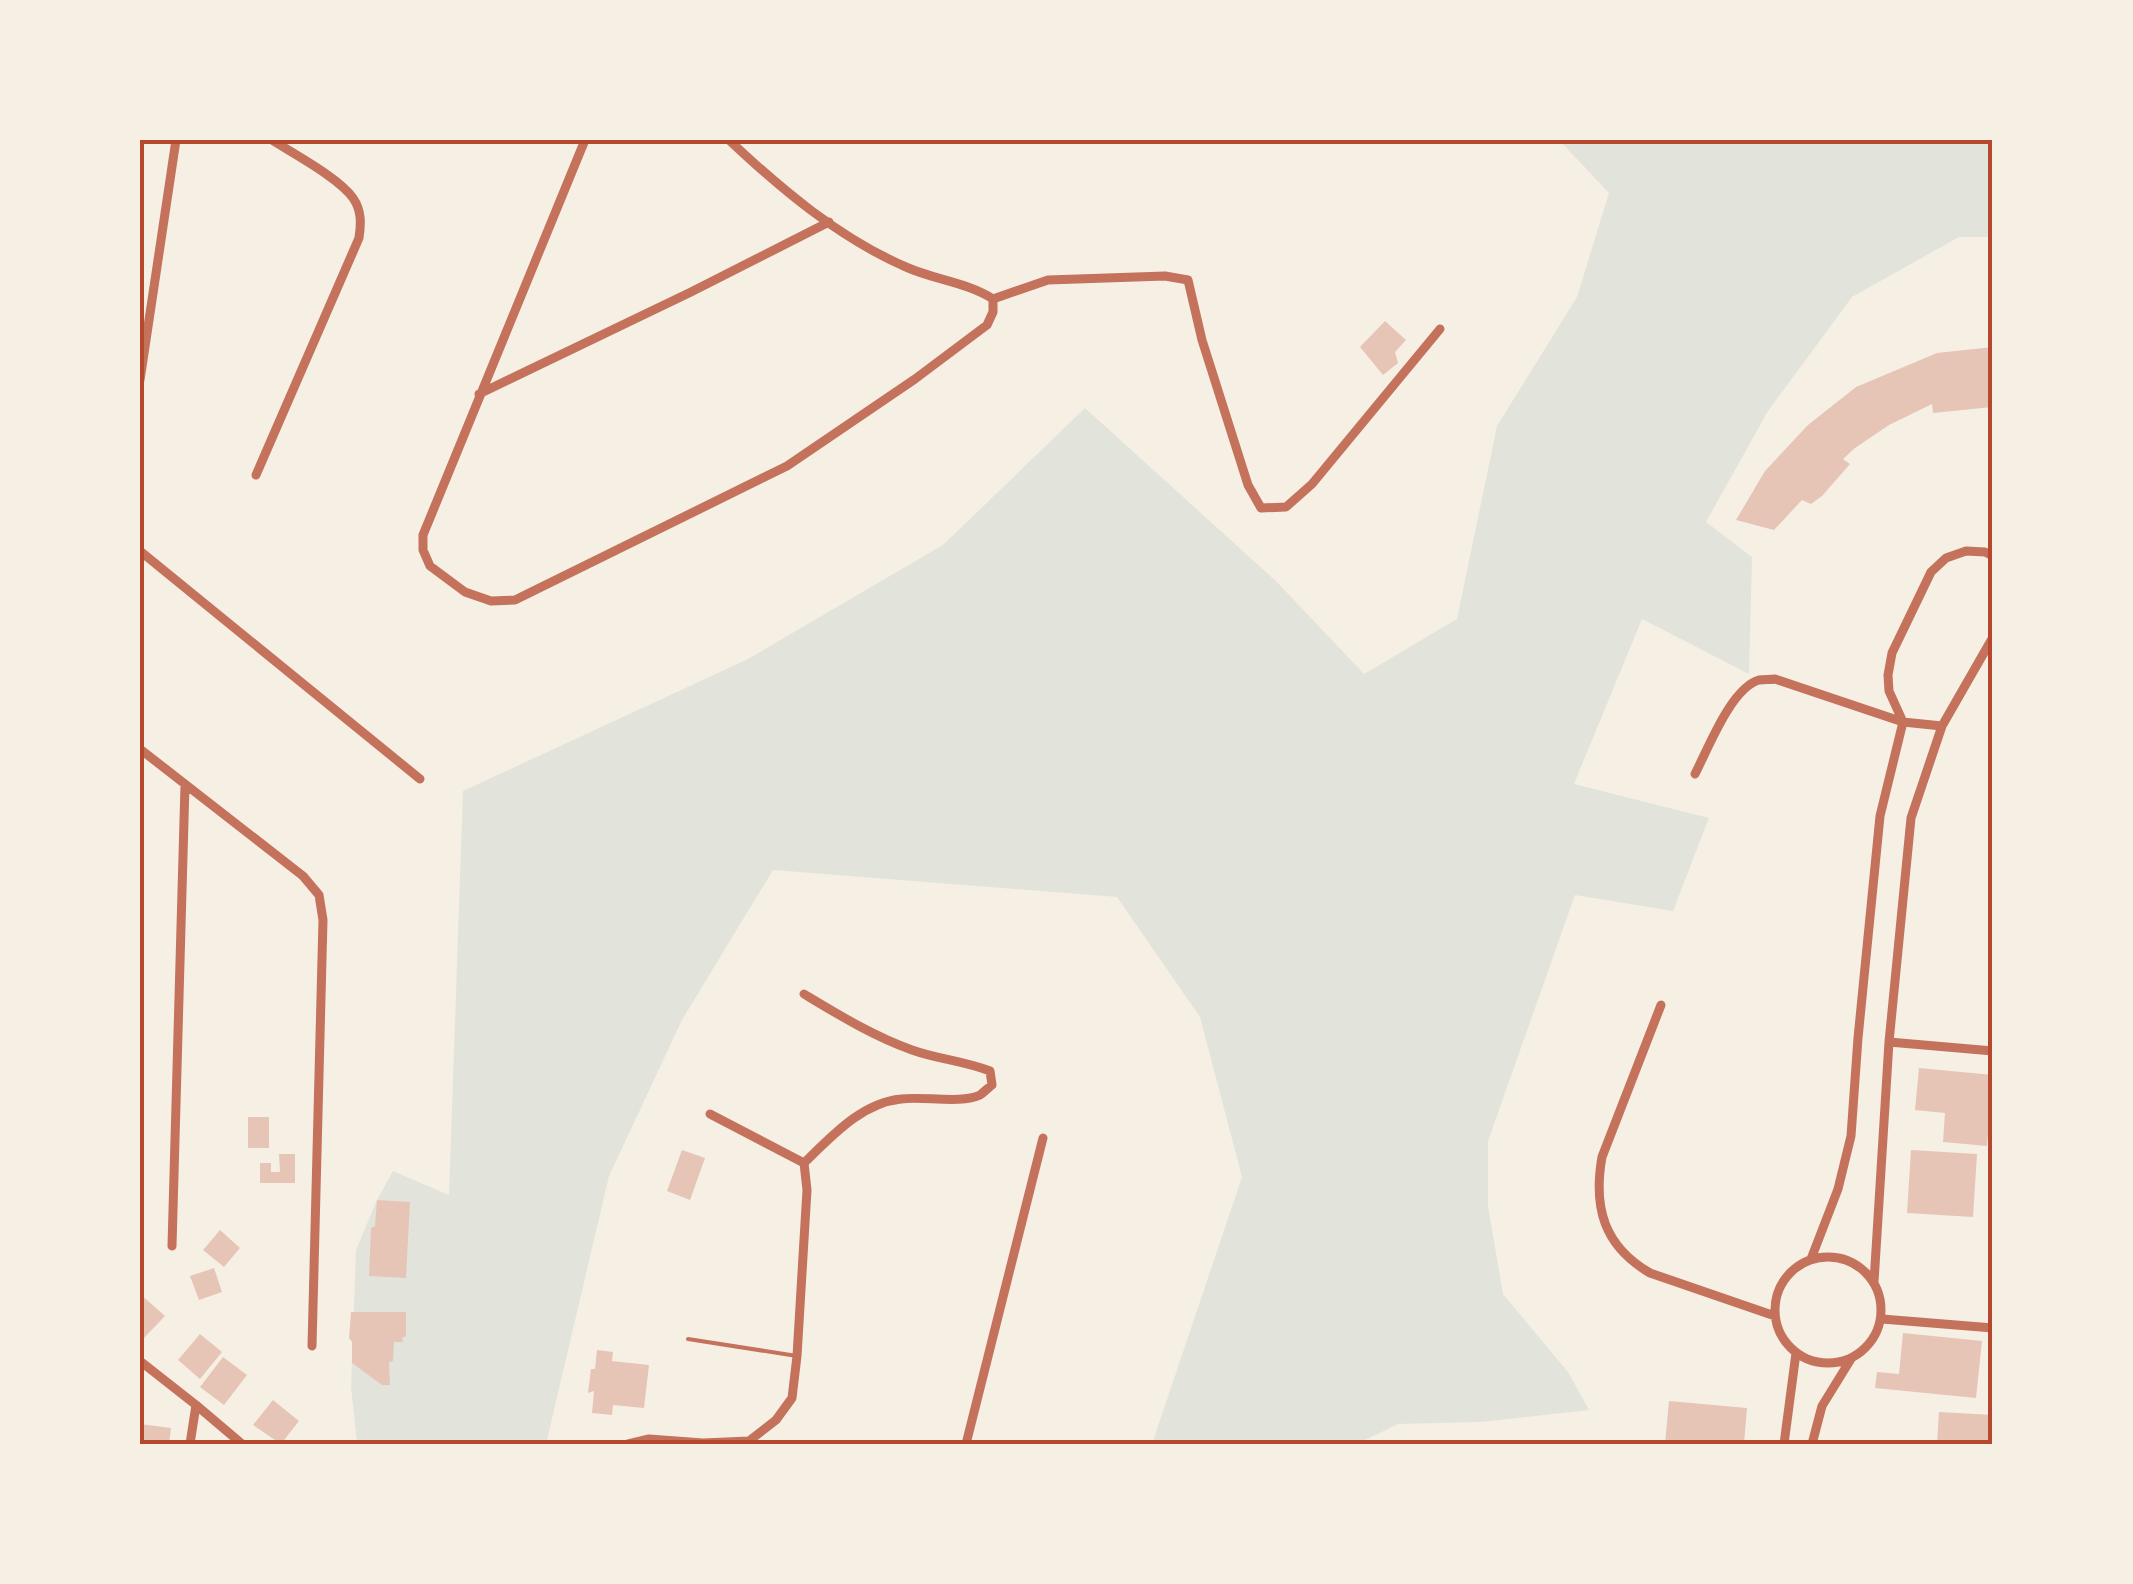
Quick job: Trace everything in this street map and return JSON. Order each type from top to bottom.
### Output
[{"type":"street","points":[[140,380],[176,140]]},
{"type":"street","points":[[256,475],[359,238],[362,219],[355,200],[342,186],[272,140]]},
{"type":"street","points":[[729,140],[774,183],[854,240],[908,268],[968,286],[994,299],[1048,280],[1166,276],[1188,280],[1202,340],[1248,485],[1261,508],[1286,507],[1312,484],[1440,329]]},
{"type":"street","points":[[581,142],[423,535],[423,550],[430,566],[465,592],[491,601],[514,600],[787,466],[987,325],[994,299]]},
{"type":"street","points":[[479,394],[829,222]]},
{"type":"street","points":[[140,551],[420,780]]},
{"type":"street","points":[[1812,1259],[1838,1189],[1851,1136],[1880,816],[1903,722],[1890,690],[1892,653],[1931,572],[1946,558],[1966,551],[1993,556]]},
{"type":"street","points":[[1874,1282],[1889,1042],[1911,818],[1942,726],[1993,638]]},
{"type":"street","points":[[1695,774],[1734,699],[1759,680],[1775,680],[1903,722],[1942,726]]},
{"type":"street","points":[[140,748],[303,876],[319,895],[322,920],[312,1346]]},
{"type":"street","points":[[172,1246],[185,785]]},
{"type":"street","points":[[804,994],[871,1033],[916,1052],[990,1071],[992,1084],[978,1096],[898,1099],[864,1112],[834,1133],[804,1163]]},
{"type":"street","points":[[1661,1004],[1602,1157],[1598,1177],[1604,1226],[1616,1247],[1650,1273],[1775,1316]]},
{"type":"street","points":[[1889,1042],[1993,1051]]},
{"type":"street","points":[[710,1114],[804,1163]]},
{"type":"street","points":[[966,1444],[1043,1138]]},
{"type":"street","points":[[628,1444],[649,1439],[731,1444],[749,1441],[776,1420],[792,1398],[807,1190],[804,1163]]},
{"type":"street","points":[[1829,1256],[1847,1260],[1863,1269],[1874,1282],[1880,1294],[1882,1318],[1876,1335],[1851,1359],[1837,1363],[1808,1360],[1796,1353],[1778,1330],[1776,1298],[1783,1281],[1812,1259],[1829,1256]]},
{"type":"street","points":[[1882,1318],[1993,1328]]},
{"type":"street","points":[[1784,1444],[1796,1353]]},
{"type":"street","points":[[1812,1444],[1822,1406],[1851,1359]]},
{"type":"street","points":[[140,1361],[242,1444]]},
{"type":"street","points":[[190,1444],[196,1405]]},
{"type":"lane","points":[[688,1339],[797,1356]]},
{"type":"shaded area","points":[[1559,140],[1993,140],[1993,237],[1959,237],[1852,297],[1768,411],[1706,522],[1752,557],[1749,674],[1642,619],[1574,784],[1709,818],[1673,911],[1575,895],[1488,1141],[1488,1206],[1503,1294],[1568,1372],[1589,1410],[1480,1422],[1398,1424],[1357,1444],[1152,1444],[1242,1177],[1200,1017],[1117,897],[773,870],[682,1020],[609,1176],[546,1444],[357,1444],[351,1387],[356,1250],[393,1171],[449,1195],[463,791],[748,659],[943,545],[1085,408],[1277,582],[1364,674],[1457,619],[1497,426],[1577,297],[1609,193]]},
{"type":"building","points":[[1385,321],[1406,340],[1395,352],[1398,363],[1383,375],[1360,347]]},
{"type":"building","points":[[1993,347],[1992,407],[1933,413],[1932,404],[1889,425],[1855,448],[1843,459],[1850,464],[1822,496],[1811,504],[1802,500],[1774,530],[1736,520],[1765,471],[1808,425],[1856,387],[1937,353]]},
{"type":"building","points":[[1919,1068],[1993,1075],[1987,1146],[1943,1142],[1945,1113],[1915,1110]]},
{"type":"building","points":[[248,1117],[269,1117],[269,1148],[248,1148]]},
{"type":"building","points":[[682,1150],[705,1158],[690,1200],[667,1191]]},
{"type":"building","points":[[1911,1150],[1977,1154],[1973,1217],[1907,1213]]},
{"type":"building","points":[[279,1154],[295,1154],[295,1183],[260,1183],[260,1163],[271,1163],[271,1172],[280,1172]]},
{"type":"building","points":[[377,1200],[410,1202],[406,1278],[369,1276],[371,1228],[375,1226]]},
{"type":"building","points":[[220,1230],[240,1248],[224,1267],[203,1250]]},
{"type":"building","points":[[214,1268],[222,1292],[199,1300],[190,1276]]},
{"type":"building","points":[[140,1294],[165,1316],[144,1338],[140,1334]]},
{"type":"building","points":[[351,1312],[406,1312],[406,1336],[403,1342],[394,1342],[393,1361],[389,1362],[390,1385],[382,1385],[352,1363]]},
{"type":"building","points":[[1903,1333],[1982,1341],[1976,1398],[1875,1388],[1877,1372],[1899,1374]]},
{"type":"building","points":[[200,1334],[222,1352],[200,1379],[178,1360]]},
{"type":"building","points":[[597,1350],[613,1352],[612,1361],[649,1365],[644,1408],[613,1405],[612,1415],[592,1413],[594,1391],[588,1393]]},
{"type":"building","points":[[223,1357],[247,1375],[224,1405],[200,1387]]},
{"type":"building","points":[[273,1400],[299,1421],[281,1444],[253,1425]]},
{"type":"building","points":[[1669,1401],[1747,1408],[1744,1444],[1665,1444]]},
{"type":"building","points":[[1939,1412],[1993,1415],[1993,1444],[1937,1444]]},
{"type":"building","points":[[140,1424],[171,1428],[169,1444],[140,1443]]}]
